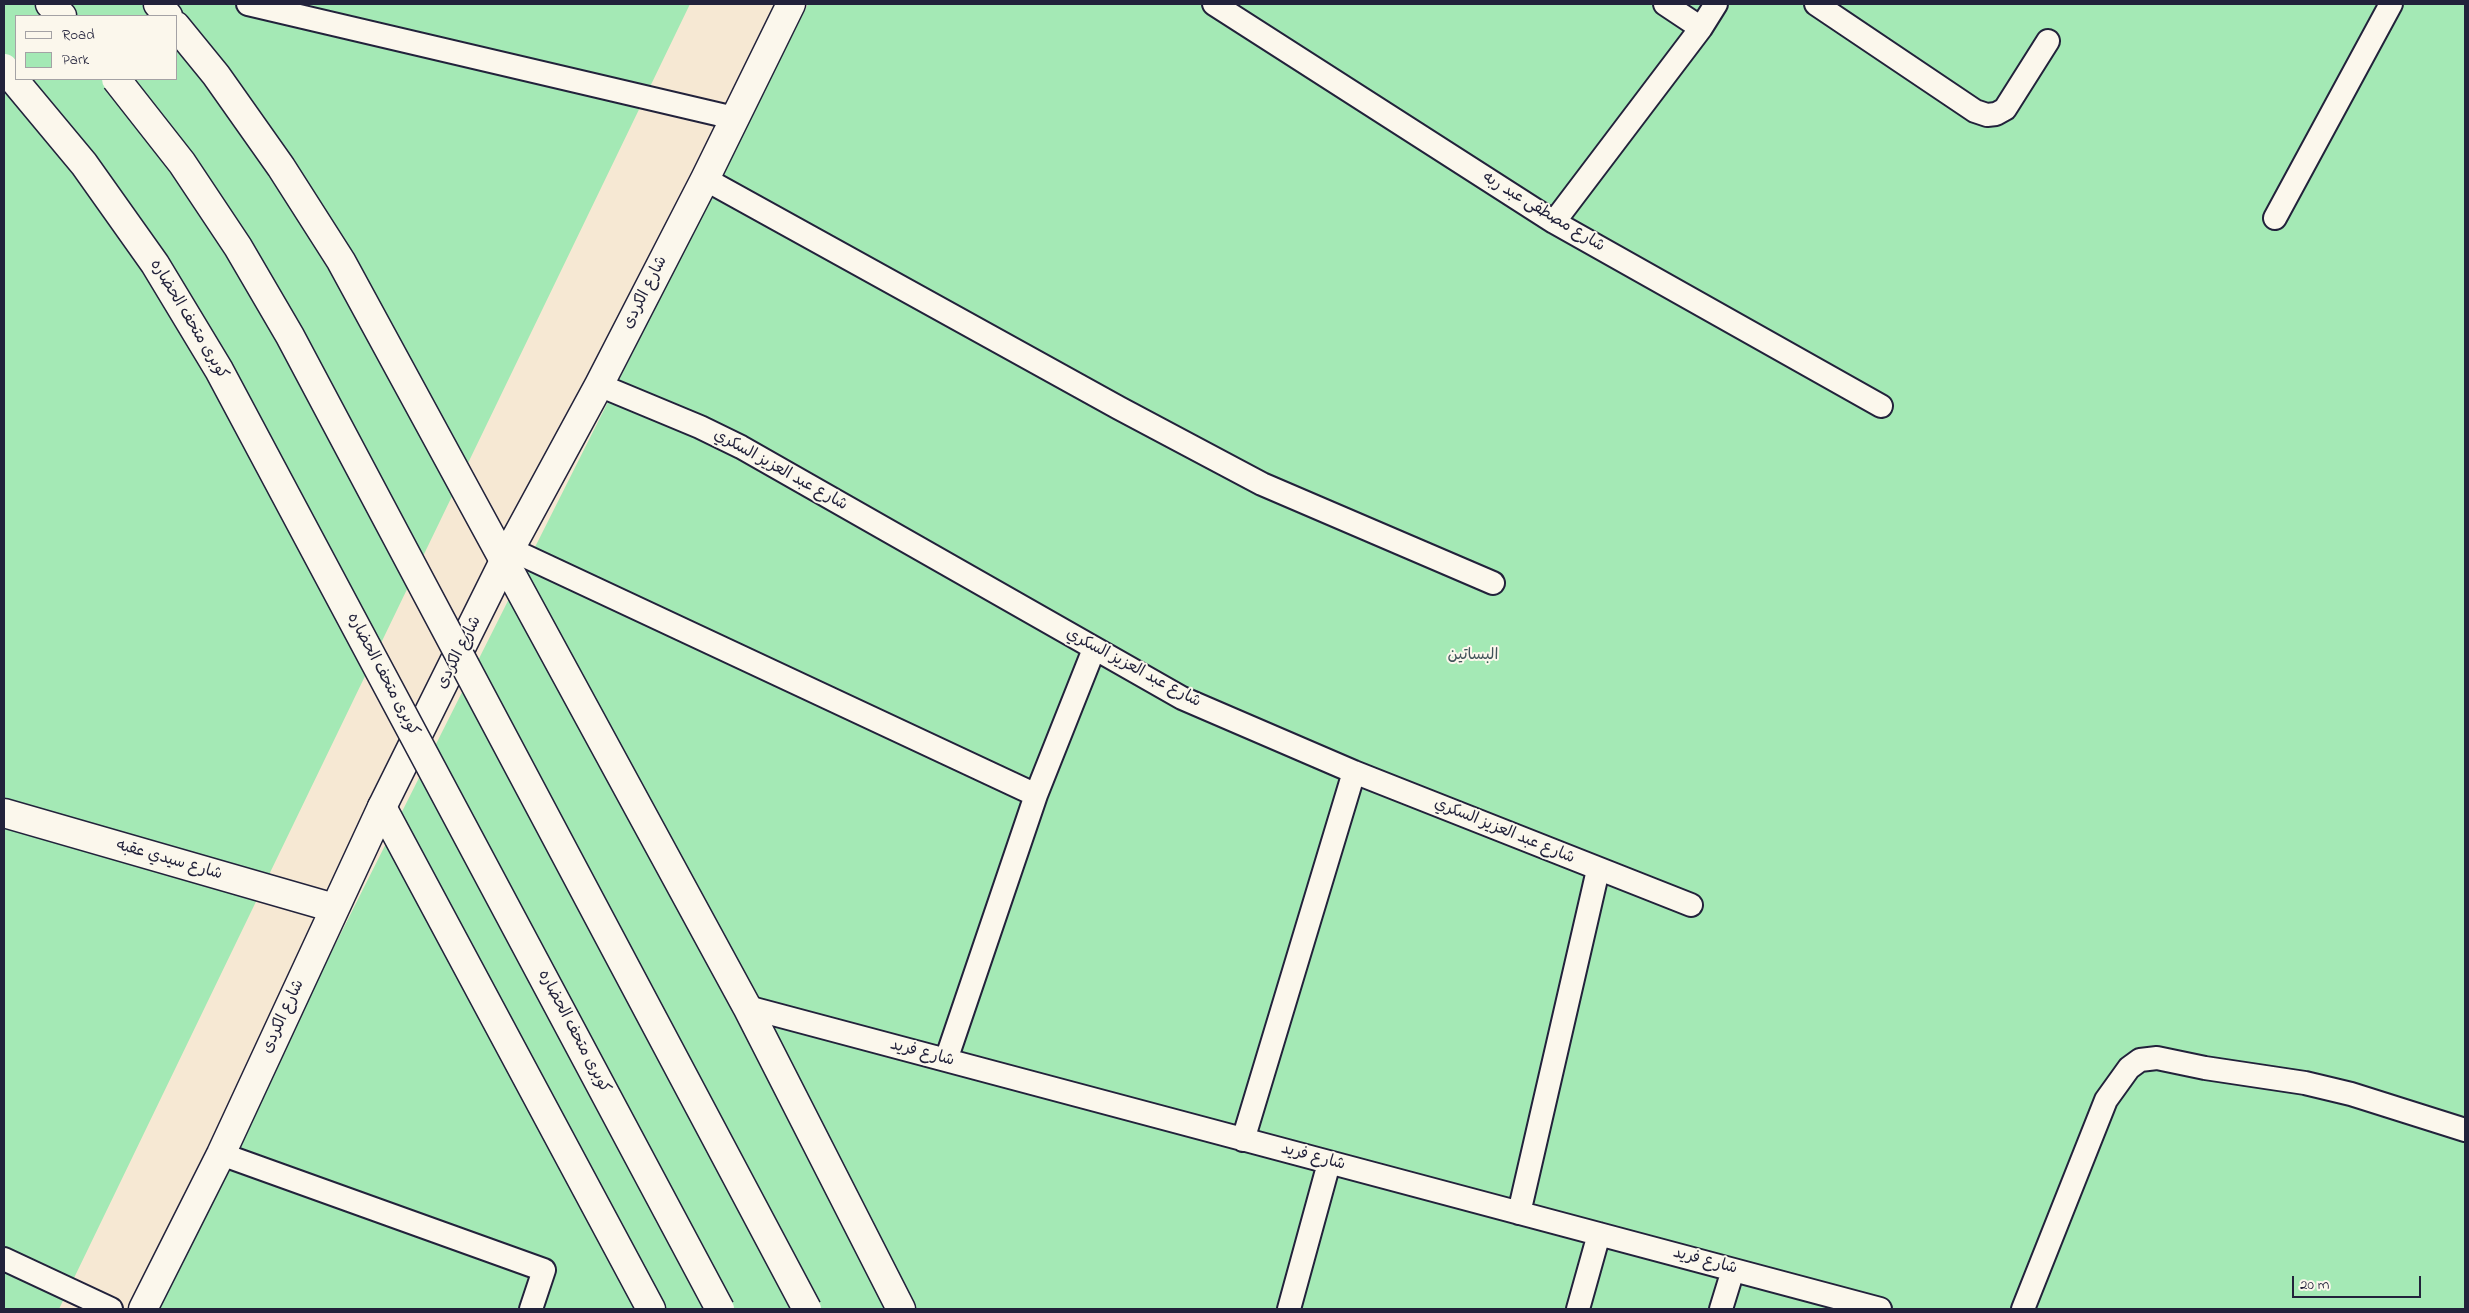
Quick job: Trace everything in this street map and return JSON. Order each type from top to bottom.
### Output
[{"type":"main road","points":[[50,4],[61,15]]},
{"type":"main road","points":[[158,4],[167,15]]},
{"type":"main road","name":"شارع الكردى","points":[[143,1309],[221,1154],[382,807],[508,555],[706,179],[791,4]]},
{"type":"main road","points":[[178,28],[216,75],[281,167],[341,261],[508,555],[747,1007],[901,1309]]},
{"type":"main road","name":"كوبرى متحف الحضاره","points":[[4,68],[84,164],[139,241],[219,370],[720,1309]]},
{"type":"main road","points":[[117,80],[182,163],[238,247],[290,336],[807,1309]]},
{"type":"main road","points":[[382,807],[651,1309]]},
{"type":"main road","name":"شارع سيدي عقبه","points":[[4,813],[334,908]]},
{"type":"lane","points":[[248,4],[734,118]]},
{"type":"lane","name":"شارع مصطفى عبد ربه","points":[[1214,4],[1554,222],[1881,406]]},
{"type":"lane","points":[[1665,4],[1701,28]]},
{"type":"lane","points":[[1554,222],[1701,28],[1716,4]]},
{"type":"lane","points":[[1816,4],[1975,111],[1987,115],[1996,114],[2005,109],[2048,41]]},
{"type":"lane","points":[[2275,218],[2391,4]]},
{"type":"lane","points":[[706,179],[1119,408],[1262,484],[1493,583]]},
{"type":"lane","name":"شارع عبد العزيز السكري","points":[[599,385],[700,427],[741,447],[1094,650],[1182,698],[1354,772],[1598,870],[1691,905]]},
{"type":"lane","points":[[508,555],[1036,795]]},
{"type":"lane","points":[[946,1060],[1036,795],[1094,650]]},
{"type":"lane","points":[[1243,1140],[1354,772]]},
{"type":"lane","points":[[1519,1213],[1598,870]]},
{"type":"lane","name":"شارع فريد","points":[[747,1007],[1880,1309]]},
{"type":"lane","points":[[2023,1309],[2106,1100],[2129,1068],[2140,1060],[2157,1058],[2205,1068],[2305,1083],[2351,1094],[2465,1130]]},
{"type":"lane","points":[[221,1154],[544,1270],[531,1309]]},
{"type":"lane","points":[[1289,1309],[1329,1162]]},
{"type":"lane","points":[[1578,1309],[1599,1234]]},
{"type":"lane","points":[[4,1259],[111,1309]]},
{"type":"lane","points":[[1721,1309],[1733,1270]]},
{"type":"green space","points":[[4,4],[690,4],[59,1309],[4,1309]]},
{"type":"green space","name":"البساتين","points":[[808,4],[2465,4],[2465,1309],[152,1309]]}]
